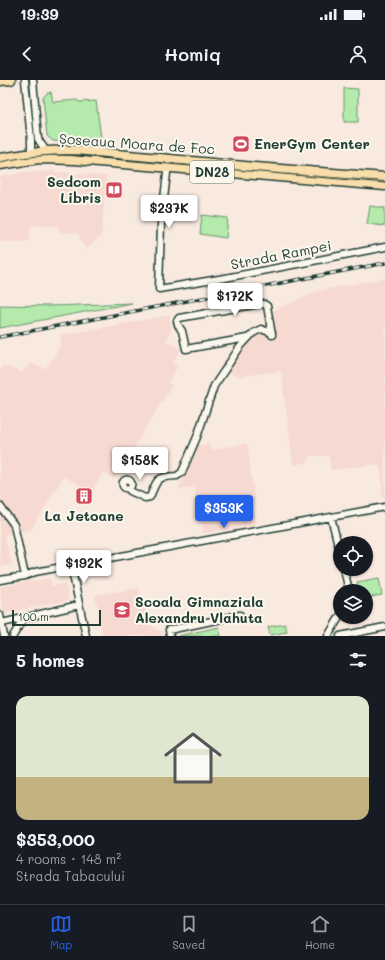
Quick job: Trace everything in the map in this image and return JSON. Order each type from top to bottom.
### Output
[{"type":"main road","points":[[0,81],[11,80]]},
{"type":"main road","name":"Șoseaua Moara de Foc","points":[[31,152],[76,150],[255,167],[385,177]]},
{"type":"main road","name":"DN28","points":[[0,158],[31,152]]},
{"type":"main road","name":"Șoseaua Moara de Foc","points":[[0,165],[39,160],[75,160],[385,186]]},
{"type":"street","points":[[25,80],[31,152],[35,155],[75,160]]},
{"type":"street","points":[[33,80],[38,139],[46,151]]},
{"type":"street","points":[[167,168],[169,158]]},
{"type":"street","name":"Strada Rampei","points":[[167,168],[161,224],[159,289],[225,278],[385,247]]},
{"type":"street","points":[[129,488],[130,491],[145,498],[150,497],[157,481],[161,478],[177,476],[182,472],[197,437],[214,386],[240,346],[253,332],[261,330],[272,334],[268,306],[264,304],[179,318],[177,321],[182,331],[186,349],[247,338]]},
{"type":"street","points":[[0,506],[14,525],[25,576]]},
{"type":"street","points":[[0,580],[25,576],[35,572],[385,507]]},
{"type":"street","points":[[331,517],[336,536]]},
{"type":"street","points":[[71,566],[86,636]]},
{"type":"street","points":[[2,623],[79,605]]},
{"type":"street","points":[[0,614],[4,636]]},
{"type":"street","points":[[170,636],[169,630],[240,615]]},
{"type":"street","points":[[13,636],[24,618]]},
{"type":"street","points":[[328,636],[335,624]]},
{"type":"street","points":[[340,636],[385,627]]},
{"type":"shaded area","points":[[49,171],[106,176],[101,236],[86,250],[77,233],[59,232],[59,226],[31,225],[30,240],[22,242],[0,242],[0,177],[23,172]]},
{"type":"shaded area","points":[[385,278],[385,497],[382,497],[382,480],[379,464],[331,470],[328,456],[309,456],[309,462],[293,465],[281,371],[238,377],[227,372],[252,337],[262,333],[269,336],[275,335],[271,312],[312,293]]},
{"type":"shaded area","points":[[170,315],[171,330],[166,340],[181,349],[173,363],[178,366],[168,382],[172,386],[114,479],[103,472],[91,493],[64,476],[31,530],[4,535],[12,565],[0,567],[0,370],[3,365],[22,372],[30,363],[45,369],[61,345],[60,335]]},
{"type":"shaded area","points":[[247,443],[255,501],[252,501],[255,524],[203,533],[194,487],[182,489],[178,488],[197,446],[209,444],[211,450]]},
{"type":"shaded area","points":[[50,578],[52,586],[65,583],[69,600],[3,614],[0,587]]},
{"type":"shaded area","name":"Scoala Gimnaziala Alexandru Vlahuta","points":[[139,588],[150,625],[162,632],[163,636],[103,636],[95,595]]},
{"type":"green space","points":[[344,88],[358,89],[358,122],[344,122]]},
{"type":"green space","points":[[51,92],[53,102],[77,100],[79,102],[96,101],[102,145],[53,141],[47,136],[43,98],[47,93]]},
{"type":"green space","points":[[370,206],[385,208],[385,226],[367,224]]},
{"type":"green space","points":[[202,215],[228,218],[226,238],[200,234]]},
{"type":"green space","points":[[132,303],[0,328],[0,305],[51,306]]},
{"type":"green space","points":[[379,578],[382,595],[373,597],[373,584],[357,584],[357,582]]},
{"type":"green space","points":[[285,624],[287,632],[270,635],[268,627]]},
{"type":"green space","points":[[219,627],[221,636],[178,636]]},
{"type":"tram line","points":[[0,162],[49,155],[66,155],[385,183]]},
{"type":"railway","points":[[0,337],[385,263]]},
{"type":"place","name":"EnerGym Center","points":[[241,144]]},
{"type":"place","name":"Sedcom Libris","points":[[114,190]]},
{"type":"place","name":"La Jetoane","points":[[84,496]]},
{"type":"place","name":"Scoala Gimnaziala Alexandru Vlahuta","points":[[122,610]]}]
